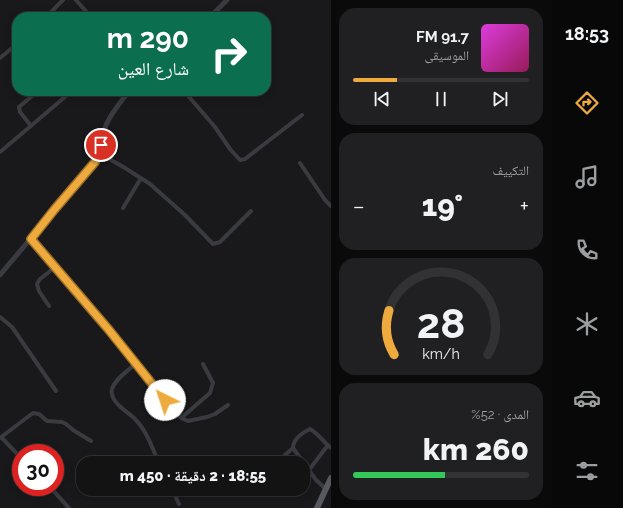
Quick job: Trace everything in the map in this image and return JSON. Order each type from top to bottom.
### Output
[{"type":"main road","points":[[317,508],[331,478]]},
{"type":"street","points":[[51,12],[63,0]]},
{"type":"street","points":[[76,0],[87,12]]},
{"type":"street","points":[[215,12],[227,0]]},
{"type":"street","points":[[0,58],[12,48]]},
{"type":"street","points":[[31,126],[20,112],[19,107],[32,96]]},
{"type":"street","points":[[0,152],[66,96]]},
{"type":"street","points":[[0,275],[95,162],[108,120],[125,96]]},
{"type":"street","points":[[188,96],[215,127],[230,149],[240,160],[245,159],[302,115]]},
{"type":"street","points":[[99,153],[150,184],[185,215],[213,244],[220,242],[251,211]]},
{"type":"street","points":[[300,163],[325,200],[331,206]]},
{"type":"street","points":[[123,208],[141,178]]},
{"type":"street","points":[[31,239],[54,268],[109,330],[158,392],[181,418],[188,420],[207,417],[228,405]]},
{"type":"street","points":[[49,306],[39,291],[37,284],[54,268]]},
{"type":"street","points":[[0,317],[12,327],[56,391]]},
{"type":"street","points":[[136,364],[114,383],[112,393],[113,397],[120,406],[139,423],[145,432],[156,456]]},
{"type":"street","points":[[181,418],[210,393],[213,383],[203,364]]},
{"type":"street","points":[[12,449],[0,438],[34,414],[39,414],[47,421],[62,422],[73,430],[92,440]]},
{"type":"street","points":[[283,456],[292,448],[295,440],[310,429],[329,447],[310,469]]},
{"type":"street","points":[[292,448],[298,456]]},
{"type":"street","points":[[310,471],[316,480],[326,489]]},
{"type":"street","points":[[58,496],[69,508]]},
{"type":"street","points":[[175,496],[179,504]]},
{"type":"route","points":[[101,145],[95,162],[31,239],[54,268],[126,350],[150,383],[165,400]]}]
